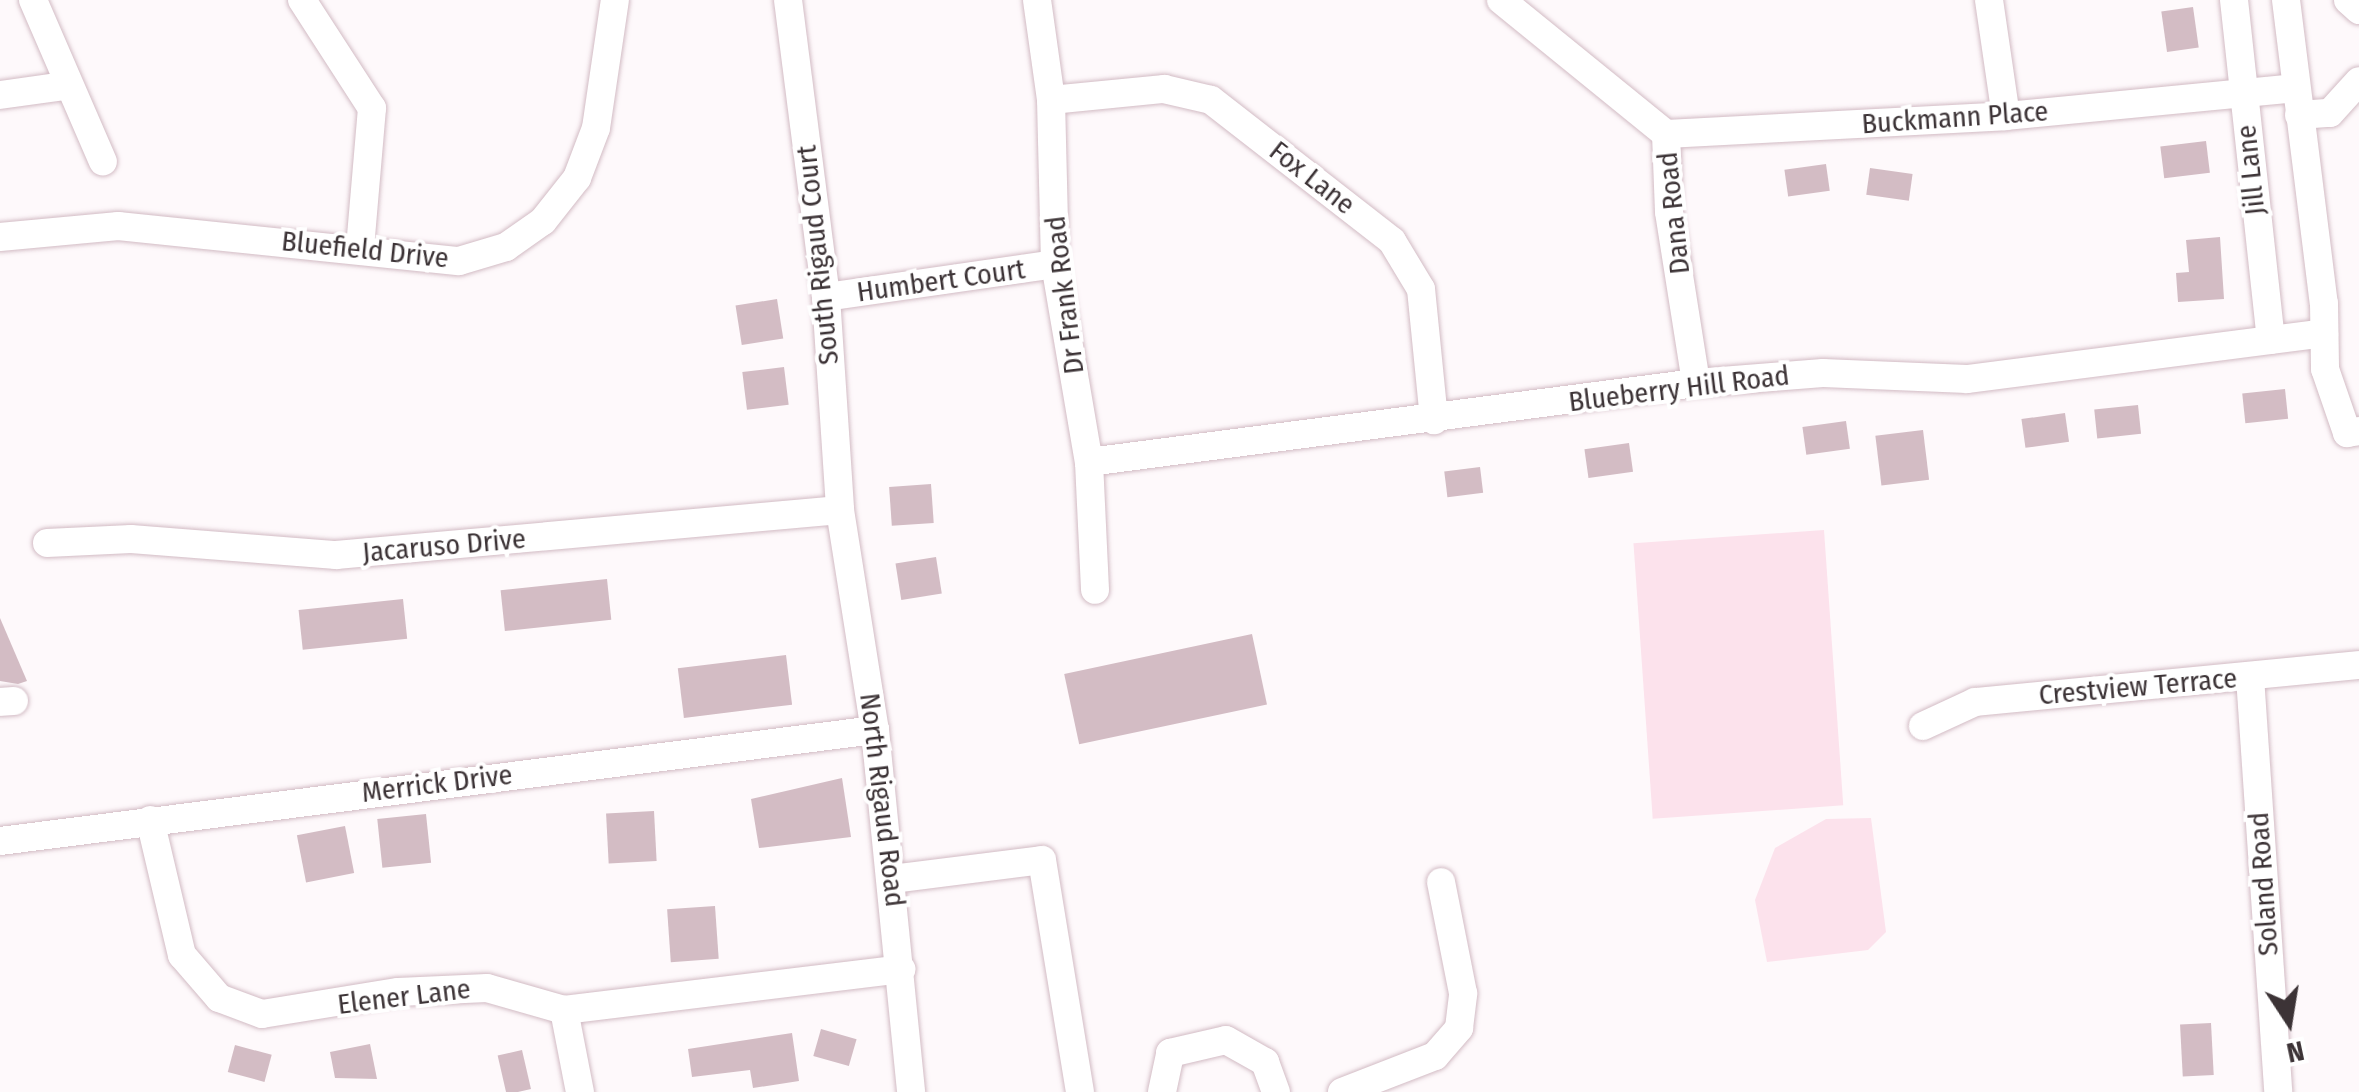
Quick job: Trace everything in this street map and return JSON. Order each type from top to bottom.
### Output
[{"type":"street","points":[[33,0],[66,86],[103,162]]},
{"type":"street","name":"Bluefield Drive","points":[[0,237],[118,226],[459,261],[506,246],[543,221],[578,178],[596,128],[615,0]]},
{"type":"street","name":"South Rigaud Court","points":[[788,0],[826,297],[840,510]]},
{"type":"street","name":"Dr Frank Road","points":[[1037,0],[1051,100],[1056,264],[1089,462],[1094,590]]},
{"type":"street","name":"Dana Road","points":[[1501,0],[1666,134],[1669,212],[1696,382]]},
{"type":"street","points":[[1989,0],[2006,116]]},
{"type":"street","name":"Jill Lane","points":[[2234,0],[2271,340]]},
{"type":"street","points":[[2286,0],[2324,333],[2324,368],[2348,433],[2359,432]]},
{"type":"street","points":[[2348,0],[2359,10]]},
{"type":"street","points":[[312,4],[372,108],[360,248]]},
{"type":"street","name":"Buckmann Place","points":[[1666,134],[2006,116],[2243,93],[2298,101],[2330,113],[2359,82]]},
{"type":"street","points":[[0,95],[66,86]]},
{"type":"street","name":"Fox Lane","points":[[1051,100],[1164,89],[1211,100],[1392,242],[1421,289],[1434,420]]},
{"type":"street","name":"Humbert Court","points":[[826,297],[1056,264]]},
{"type":"street","name":"Blueberry Hill Road","points":[[1089,462],[1434,420],[1696,382],[1823,373],[1967,379],[2324,333]]},
{"type":"street","name":"Jacaruso Drive","points":[[47,543],[131,540],[336,555],[840,510]]},
{"type":"street","name":"North Rigaud Road","points":[[840,510],[875,730],[912,1092]]},
{"type":"street","name":"Crestview Terrace","points":[[1923,726],[1975,702],[2359,666]]},
{"type":"street","name":"Soland Road","points":[[2250,677],[2278,1092]]},
{"type":"street","name":"Merrick Drive","points":[[0,841],[875,730]]},
{"type":"street","name":"Elener Lane","points":[[150,820],[182,955],[219,998],[277,1014],[398,992],[487,988],[564,1010],[902,969]]},
{"type":"street","points":[[892,879],[1042,860],[1080,1092]]},
{"type":"street","points":[[1342,1092],[1435,1056],[1459,1028],[1462,993],[1440,882]]},
{"type":"street","points":[[564,1010],[580,1092]]},
{"type":"street","points":[[1162,1092],[1170,1053],[1226,1040],[1266,1062],[1276,1092]]},
{"type":"shaded area","points":[[1824,530],[1843,805],[1653,819],[1633,543]]},
{"type":"shaded area","points":[[1871,818],[1886,932],[1868,950],[1767,962],[1755,900],[1775,848],[1826,819]]},
{"type":"building","points":[[2193,7],[2199,48],[2167,52],[2161,11]]},
{"type":"building","points":[[2206,141],[2210,173],[2164,178],[2160,147]]},
{"type":"building","points":[[1826,164],[1830,191],[1788,197],[1784,170]]},
{"type":"building","points":[[1870,168],[1913,174],[1909,201],[1866,195]]},
{"type":"building","points":[[2220,237],[2224,299],[2178,302],[2176,273],[2189,272],[2186,240]]},
{"type":"building","points":[[777,299],[783,339],[742,345],[736,306]]},
{"type":"building","points":[[784,367],[789,405],[747,410],[742,372]]},
{"type":"building","points":[[2285,389],[2288,419],[2245,423],[2242,393]]},
{"type":"building","points":[[2138,405],[2141,434],[2097,438],[2094,410]]},
{"type":"building","points":[[2065,413],[2069,442],[2025,448],[2021,419]]},
{"type":"building","points":[[1846,421],[1850,449],[1806,455],[1802,427]]},
{"type":"building","points":[[1923,430],[1929,480],[1881,485],[1875,436]]},
{"type":"building","points":[[1629,443],[1633,472],[1588,478],[1584,449]]},
{"type":"building","points":[[1480,467],[1483,493],[1447,497],[1444,471]]},
{"type":"building","points":[[931,484],[934,523],[892,526],[889,487]]},
{"type":"building","points":[[936,557],[942,594],[901,600],[896,563]]},
{"type":"building","points":[[607,579],[611,620],[505,631],[501,590]]},
{"type":"building","points":[[403,599],[407,639],[303,650],[299,610]]},
{"type":"building","points":[[0,618],[27,681],[0,681]]},
{"type":"building","points":[[1252,634],[1267,704],[1079,744],[1064,674]]},
{"type":"building","points":[[786,655],[792,705],[684,718],[678,668]]},
{"type":"building","points":[[842,778],[851,837],[759,848],[751,799]]},
{"type":"building","points":[[654,811],[657,861],[609,863],[606,814]]},
{"type":"building","points":[[426,814],[431,863],[382,868],[377,819]]},
{"type":"building","points":[[345,826],[354,873],[306,882],[297,835]]},
{"type":"building","points":[[715,906],[719,959],[671,962],[667,909]]},
{"type":"building","points":[[2211,1023],[2214,1075],[2183,1077],[2180,1025]]},
{"type":"building","points":[[821,1029],[857,1039],[849,1066],[813,1056]]},
{"type":"building","points":[[792,1033],[799,1081],[753,1088],[750,1070],[692,1077],[688,1049]]},
{"type":"building","points":[[370,1044],[377,1079],[335,1078],[330,1052]]},
{"type":"building","points":[[235,1045],[272,1055],[264,1082],[228,1072]]},
{"type":"building","points":[[522,1050],[531,1089],[506,1092],[498,1056]]}]
